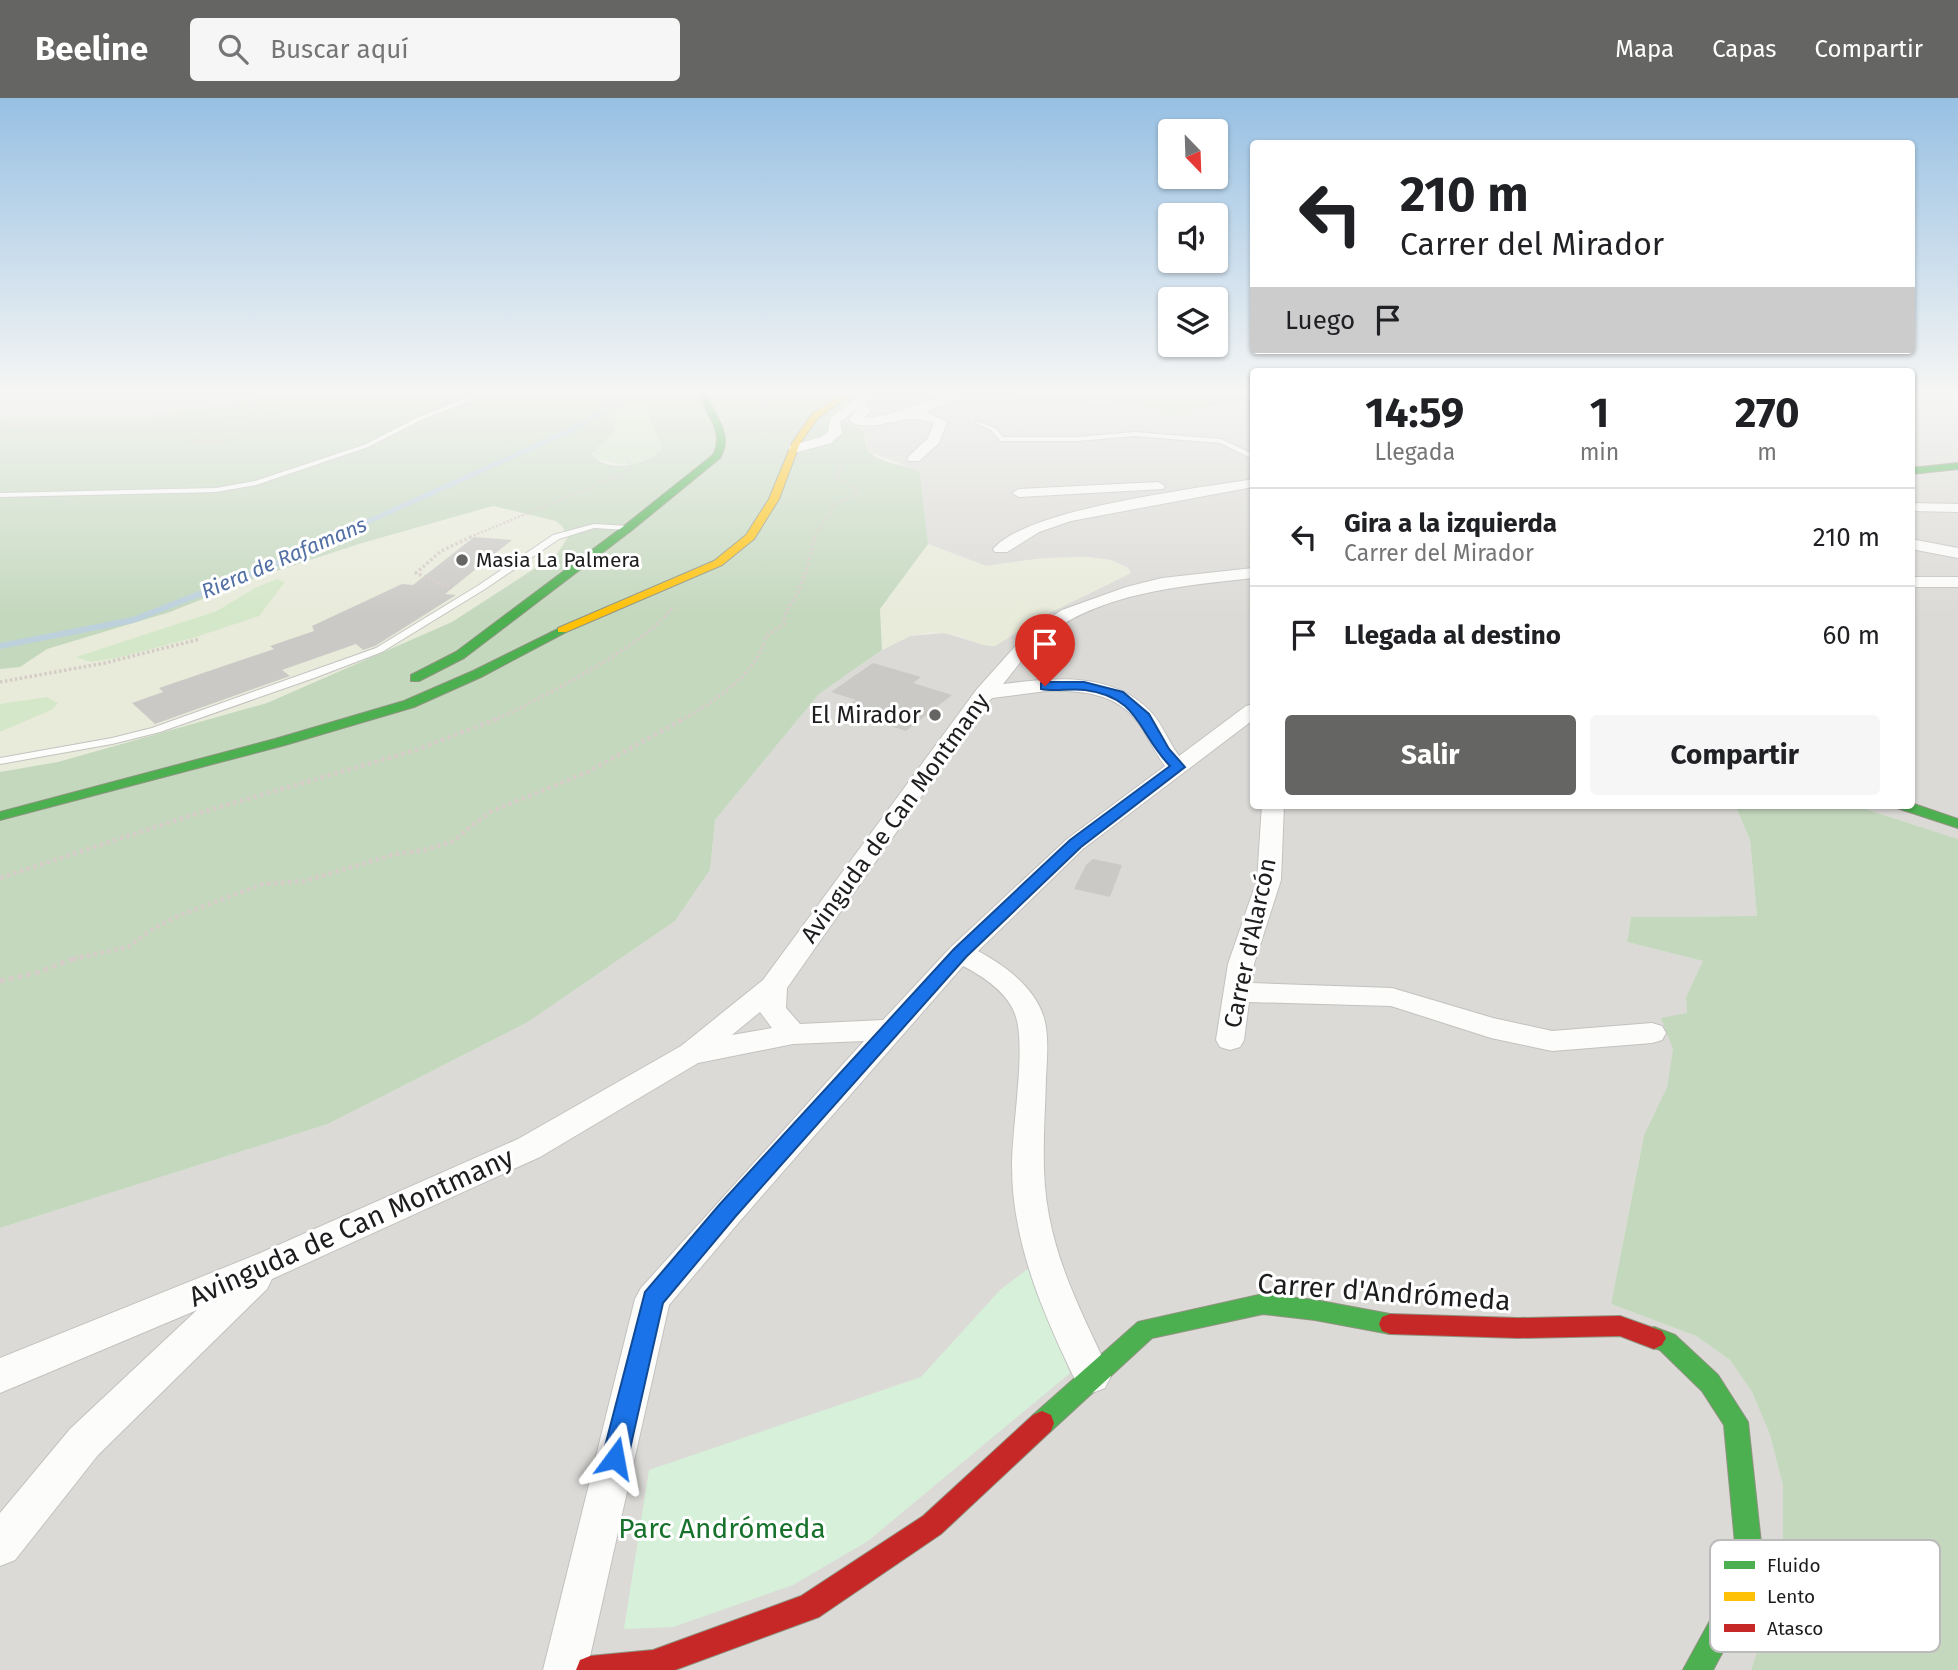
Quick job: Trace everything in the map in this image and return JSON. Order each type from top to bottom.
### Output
[{"type":"street","points":[[401,683],[460,655],[628,528],[701,468]]},
{"type":"street","points":[[0,816],[281,742],[409,704],[477,674],[574,624],[718,563],[750,537],[774,499],[786,468]]},
{"type":"street","points":[[1915,471],[1936,468]]},
{"type":"street","points":[[1019,493],[1247,484]]},
{"type":"street","points":[[1001,549],[1034,529],[1068,517],[1247,484]]},
{"type":"street","points":[[1915,507],[1958,508]]},
{"type":"street","points":[[1915,545],[1958,553]]},
{"type":"street","name":"Avinguda de Can Montmany","points":[[0,1376],[270,1264],[529,1148],[691,1053],[773,987],[984,693],[1034,636],[1068,614],[1112,597],[1162,583],[1250,573]]},
{"type":"street","points":[[1915,582],[1958,582]]},
{"type":"street","points":[[984,693],[1061,685],[1095,687],[1119,694],[1145,717],[1163,751],[1178,767]]},
{"type":"street","points":[[281,742],[307,721],[328,711]]},
{"type":"street","points":[[565,1670],[653,1299],[728,1211],[960,953],[1075,844],[1250,712]]},
{"type":"street","name":"Carrer d'Alarcón","points":[[1230,1040],[1241,964],[1269,880],[1273,809]]},
{"type":"street","points":[[1914,809],[1958,824]]},
{"type":"street","points":[[960,953],[993,969],[1024,1003],[1030,1018],[1029,1188],[1039,1249],[1066,1324],[1092,1376]]},
{"type":"street","points":[[773,987],[772,1010],[793,1034]]},
{"type":"street","points":[[1237,992],[1392,997],[1491,1028],[1552,1041],[1652,1033]]},
{"type":"street","name":"Avinguda de Can Montmany","points":[[691,1053],[793,1034],[890,1030]]},
{"type":"street","points":[[0,1545],[84,1442],[270,1264]]},
{"type":"street","name":"Carrer d'Andrómeda","points":[[590,1670],[653,1664],[809,1607],[933,1525],[1146,1329],[1264,1304],[1315,1310],[1385,1324],[1518,1328],[1620,1326],[1667,1342],[1710,1383],[1737,1422],[1748,1540]]},
{"type":"street","name":"Carrer d'Andrómeda","points":[[1697,1670],[1710,1647]]},
{"type":"lane","points":[[0,495],[216,490],[256,483],[300,468]]},
{"type":"lane","points":[[0,761],[112,741],[156,730],[285,685],[379,650],[556,537],[594,526],[628,528]]},
{"type":"path","points":[[472,592],[455,589],[416,573],[441,551],[504,521],[630,471],[630,468]]},
{"type":"path","points":[[0,981],[36,973],[85,955],[128,947],[151,930],[180,915],[263,884],[304,881],[396,853],[425,850],[453,841],[490,812],[590,771],[717,700],[762,653],[766,636],[784,624],[785,615],[798,592],[813,550],[814,535],[835,504],[852,496],[858,489],[838,479],[841,468]]},
{"type":"path","points":[[0,878],[192,815],[407,753],[509,714],[590,670],[653,629],[670,615],[683,579]]},
{"type":"path","points":[[0,682],[105,663],[200,639]]},
{"type":"shaded area","points":[[912,468],[1250,468],[1250,809],[1737,809],[1750,840],[1757,916],[1631,917],[1627,942],[1704,961],[1686,997],[1688,1013],[1673,1049],[1667,1087],[1644,1135],[1611,1304],[1696,1336],[1730,1360],[1752,1392],[1770,1435],[1783,1486],[1783,1540],[1710,1540],[1710,1652],[1757,1652],[1751,1670],[0,1670],[0,1228],[328,1124],[528,1022],[675,921],[710,870],[715,820],[819,694],[882,650],[910,636],[945,633],[995,646],[1041,617],[1131,573],[1128,568],[1111,560],[1087,557],[1044,558],[986,566],[928,544],[920,473]]},
{"type":"shaded area","points":[[1915,468],[1958,468],[1958,839],[1865,809],[1915,809]]},
{"type":"green space","points":[[0,468],[910,468],[920,473],[928,544],[880,609],[882,650],[819,694],[715,820],[710,870],[675,921],[528,1022],[328,1124],[0,1228],[0,772],[58,762],[267,703],[452,622],[557,554],[568,537],[556,521],[493,506],[362,543],[255,578],[170,612],[47,649],[20,667],[0,669]]},
{"type":"green space","points":[[493,506],[556,521],[568,538],[557,554],[452,622],[267,703],[58,763],[0,772],[0,669],[20,667],[47,649],[170,612],[255,578],[362,543]]},
{"type":"green space","points":[[928,544],[986,566],[1044,558],[1087,557],[1111,560],[1128,568],[1131,573],[1041,617],[995,646],[983,645],[956,635],[933,632],[910,636],[882,650],[880,609]]},
{"type":"green space","points":[[277,579],[285,582],[259,616],[196,637],[117,658],[91,662],[76,657],[217,611],[257,587]]},
{"type":"green space","points":[[47,697],[58,703],[53,709],[0,732],[0,704]]},
{"type":"green space","points":[[1737,809],[1865,809],[1958,839],[1958,1670],[1751,1670],[1757,1652],[1940,1652],[1940,1540],[1783,1540],[1783,1486],[1770,1435],[1752,1392],[1730,1360],[1696,1336],[1611,1304],[1644,1135],[1667,1087],[1673,1049],[1661,1018],[1687,1013],[1686,997],[1703,961],[1627,942],[1631,917],[1757,916],[1750,840]]},
{"type":"green space","name":"Parc Andrómeda","points":[[1029,1268],[1070,1373],[868,1541],[793,1585],[673,1627],[624,1629],[649,1470],[921,1377],[1000,1290]]},
{"type":"building","points":[[474,537],[512,540],[445,594],[456,595],[375,646],[363,650],[356,644],[282,670],[290,676],[155,724],[132,703],[163,692],[159,688],[274,649],[270,646],[314,631],[312,626],[402,584],[413,585]]},
{"type":"building","points":[[873,663],[921,677],[913,683],[952,695],[906,731],[842,710],[856,700],[831,692]]},
{"type":"building","points":[[1093,859],[1122,865],[1110,897],[1074,889],[1086,865]]},
{"type":"waterway","name":"Riera de Rafamans","points":[[334,537],[486,468]]},
{"type":"waterway","name":"Riera de Rafamans","points":[[0,646],[133,620],[269,567],[338,536]]},
{"type":"traffic: fast","points":[[415,678],[460,655],[628,528],[702,468]]},
{"type":"traffic: fast","points":[[1915,471],[1936,468]]},
{"type":"traffic: fast","points":[[0,816],[280,742],[409,704],[477,674],[562,630]]},
{"type":"traffic: fast","points":[[1914,809],[1958,824]]},
{"type":"traffic: fast","points":[[1042,1423],[1146,1329],[1263,1304],[1315,1310],[1390,1324]]},
{"type":"traffic: fast","points":[[1654,1338],[1667,1342],[1710,1383],[1736,1422],[1748,1540]]},
{"type":"traffic: fast","points":[[1697,1670],[1710,1647]]},
{"type":"traffic: slow","points":[[562,630],[718,563],[750,537],[774,499],[786,468]]},
{"type":"traffic: jam","points":[[1390,1324],[1518,1328],[1620,1326],[1654,1338]]},
{"type":"traffic: jam","points":[[590,1670],[653,1664],[809,1607],[932,1525],[1042,1423]]},
{"type":"place","name":"Masia La Palmera","points":[[462,560]]},
{"type":"place","name":"El Mirador","points":[[935,715]]},
{"type":"route","points":[[615,1458],[653,1299],[728,1211],[960,953],[1075,844],[1178,767],[1163,751],[1145,717],[1119,694],[1095,687],[1045,686]]}]
